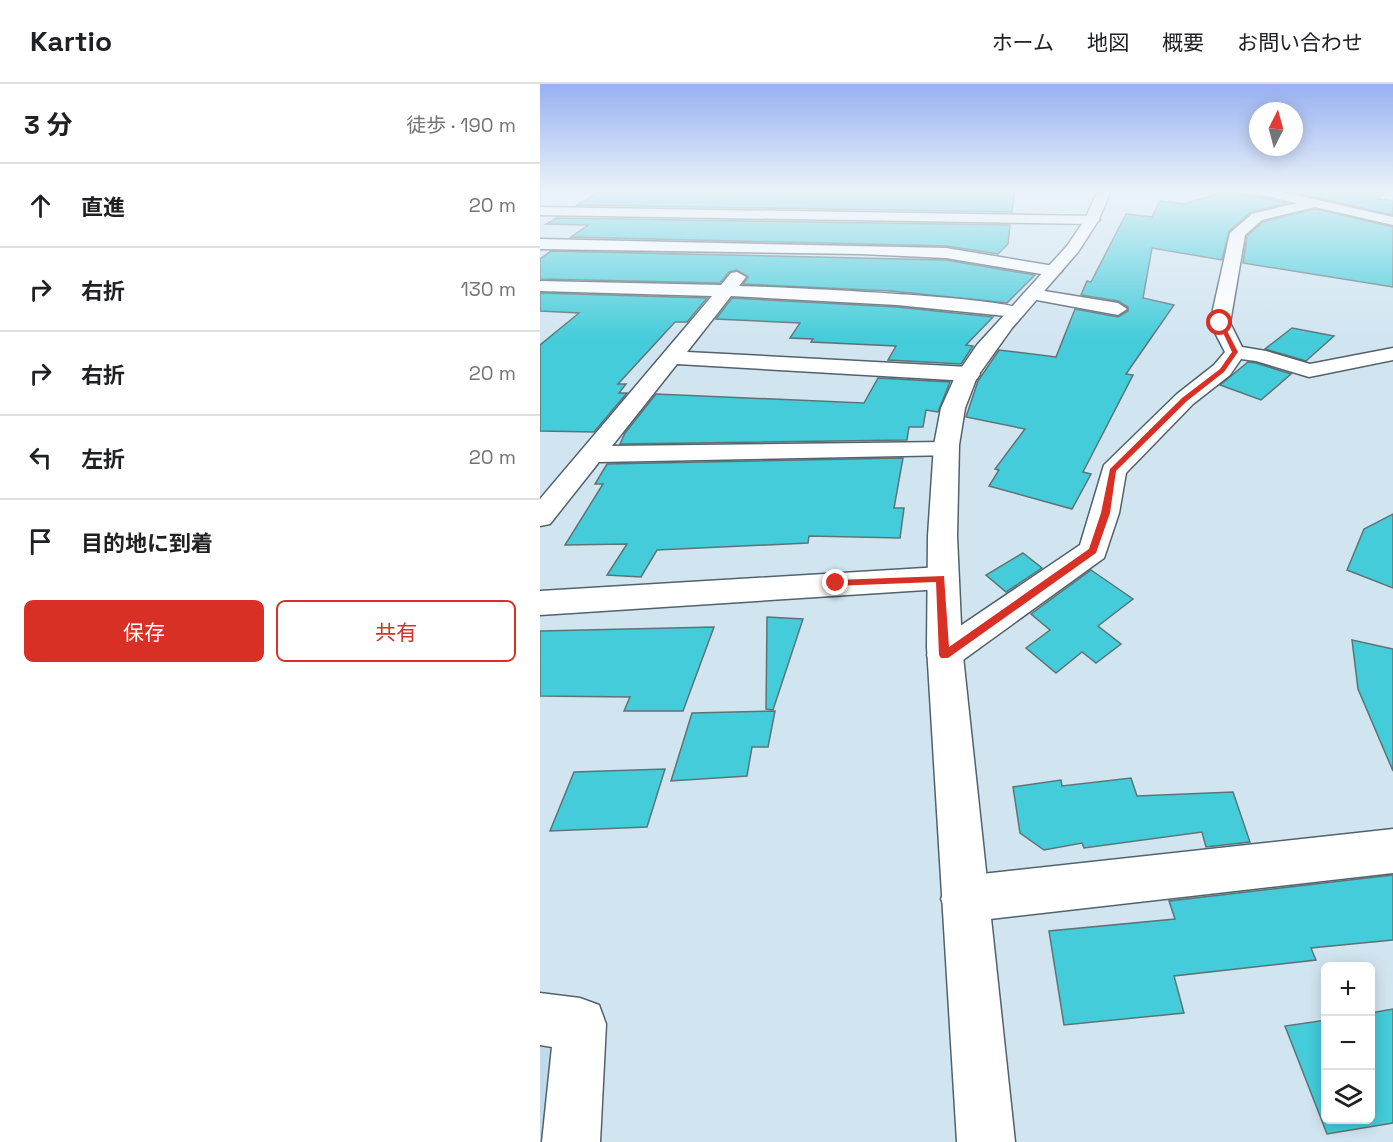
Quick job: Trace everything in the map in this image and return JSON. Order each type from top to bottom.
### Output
[{"type":"street","points":[[861,249],[865,240]]},
{"type":"street","points":[[986,1142],[963,899],[944,655],[941,578],[945,450],[953,407],[969,374],[1073,240]]},
{"type":"street","points":[[1235,352],[1220,323],[1237,240]]},
{"type":"street","points":[[543,246],[760,247],[946,253],[1034,292],[1118,309]]},
{"type":"street","points":[[540,517],[728,290],[760,247]]},
{"type":"street","points":[[540,286],[728,290],[912,299],[1034,292]]},
{"type":"street","points":[[1235,352],[1259,355],[1309,371],[1393,354]]},
{"type":"street","points":[[944,655],[1093,551],[1105,513],[1113,471],[1185,399],[1222,370],[1235,352]]},
{"type":"street","points":[[672,357],[969,374]]},
{"type":"street","points":[[594,454],[945,450]]},
{"type":"street","points":[[540,603],[941,578]]},
{"type":"street","points":[[963,899],[1393,851]]},
{"type":"street","points":[[540,1019],[580,1024],[571,1142]]},
{"type":"shaded area","points":[[540,1034],[562,1037],[565,1081],[540,1138]]},
{"type":"building","points":[[712,240],[1008,240],[1008,244],[998,254],[946,246]]},
{"type":"building","points":[[1112,240],[1227,240],[1222,260],[1152,248],[1143,298],[1174,305],[1126,374],[1133,375],[1083,472],[1091,474],[1072,509],[989,486],[999,470],[995,469],[1025,429],[966,417],[978,381],[999,350],[1056,357],[1075,309],[1118,317],[1128,311],[1128,307],[1118,301],[1081,295],[1087,281],[1091,282]]},
{"type":"building","points":[[1246,240],[1393,240],[1393,287],[1243,263]]},
{"type":"building","points":[[551,251],[946,260],[1035,275],[1007,303],[891,291],[743,284],[748,277],[737,270],[729,272],[720,283],[540,279],[540,259]]},
{"type":"building","points":[[540,293],[707,298],[687,322],[675,322],[618,384],[626,384],[619,393],[627,393],[594,432],[540,431],[540,345],[579,313],[540,311]]},
{"type":"building","points":[[732,298],[897,307],[993,317],[966,345],[973,346],[961,364],[888,360],[896,346],[811,342],[813,339],[790,338],[800,323],[716,319]]},
{"type":"building","points":[[1292,328],[1334,336],[1306,361],[1265,349]]},
{"type":"building","points":[[1248,362],[1291,374],[1261,400],[1220,385]]},
{"type":"building","points":[[878,378],[950,382],[938,412],[926,410],[923,427],[909,427],[907,440],[620,444],[625,433],[656,394],[864,403]]},
{"type":"building","points":[[903,458],[894,508],[904,508],[900,538],[809,536],[808,543],[657,550],[641,577],[607,575],[627,544],[565,545],[603,484],[595,484],[607,464]]},
{"type":"building","points":[[1393,514],[1393,588],[1347,570],[1364,529]]},
{"type":"building","points":[[1023,553],[1042,568],[1006,592],[986,575]]},
{"type":"building","points":[[1091,570],[1133,599],[1098,626],[1121,644],[1096,663],[1082,652],[1056,673],[1026,648],[1050,630],[1031,614]]},
{"type":"building","points":[[767,617],[803,619],[773,710],[766,709]]},
{"type":"building","points":[[714,627],[683,711],[624,711],[630,697],[540,696],[540,631]]},
{"type":"building","points":[[1352,640],[1393,649],[1393,771],[1358,689]]},
{"type":"building","points":[[775,711],[768,747],[752,747],[747,776],[671,781],[692,713]]},
{"type":"building","points":[[665,769],[647,827],[550,831],[574,772]]},
{"type":"building","points":[[1131,778],[1137,796],[1233,792],[1250,842],[1206,847],[1202,832],[1084,848],[1082,843],[1044,850],[1020,833],[1013,787],[1061,780],[1062,786]]},
{"type":"building","points":[[1393,875],[1393,940],[1311,948],[1316,960],[1174,976],[1184,1013],[1064,1025],[1049,931],[1175,919],[1169,901]]},
{"type":"building","points":[[1393,1009],[1393,1123],[1327,1134],[1323,1124],[1375,1124],[1375,1012]]},
{"type":"building","points":[[1321,1021],[1321,1119],[1285,1026]]},
{"type":"route","points":[[836,583],[941,578],[944,655],[1093,551],[1105,513],[1113,471],[1185,399],[1222,370],[1235,352],[1220,323]]}]
